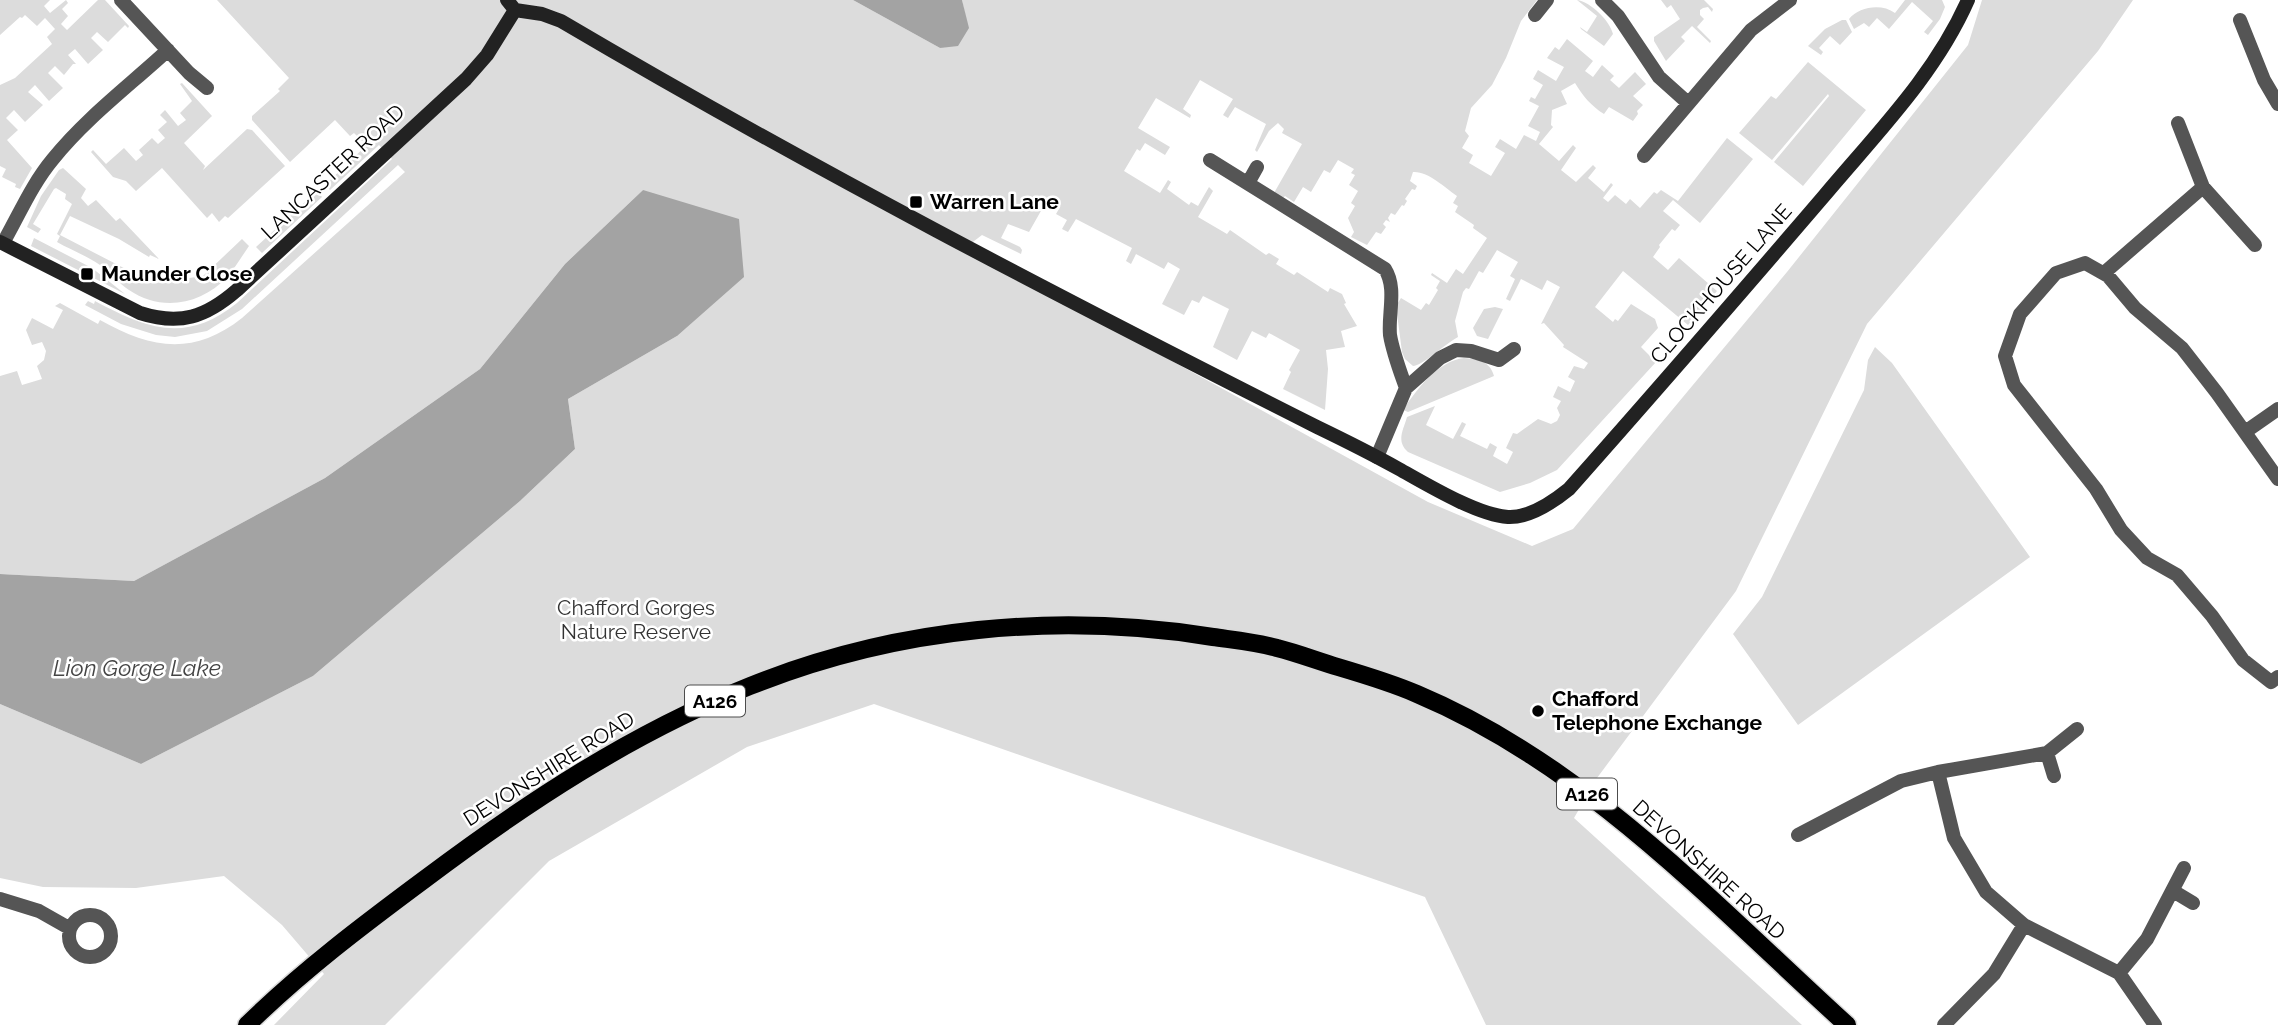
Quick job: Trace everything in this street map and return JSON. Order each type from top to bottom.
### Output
[{"type":"main road","name":"DEVONSHIRE ROAD","points":[[247,1025],[316,961],[467,847],[555,787],[675,720],[725,696],[781,674],[900,641],[948,632],[1024,625],[1078,625],[1160,629],[1274,647],[1418,694],[1464,717],[1540,762],[1599,803],[1678,870],[1847,1025]]},
{"type":"street","points":[[121,0],[207,88]]},
{"type":"street","points":[[1535,15],[1547,0]]},
{"type":"street","points":[[1602,0],[1618,16],[1659,77],[1688,103]]},
{"type":"street","points":[[1644,156],[1751,30],[1790,0]]},
{"type":"street","name":"CLOCKHOUSE LANE","points":[[1377,457],[1456,499],[1509,517],[1533,512],[1553,502],[1569,489],[1698,344],[1901,104],[1939,56],[1955,31],[1968,0]]},
{"type":"street","points":[[511,5],[561,21],[692,99],[973,250],[1377,457],[1406,388],[1440,358],[1456,350],[1471,351],[1500,366],[1514,349]]},
{"type":"street","name":"LANCASTER ROAD","points":[[2,242],[140,313],[156,318],[175,319],[208,312],[237,290],[466,79],[487,55],[511,5]]},
{"type":"street","points":[[2240,20],[2264,79],[2278,104]]},
{"type":"street","points":[[2,242],[34,185],[70,139],[168,50]]},
{"type":"street","points":[[2178,123],[2203,187],[2255,245]]},
{"type":"street","points":[[1210,160],[1385,269],[1391,278],[1392,349],[1406,388]]},
{"type":"street","points":[[1248,183],[1257,167]]},
{"type":"street","points":[[2104,273],[2203,187]]},
{"type":"street","points":[[2278,479],[2182,348],[2135,308],[2104,273],[2085,263],[2056,273],[2020,314],[2005,356],[2014,385],[2096,489],[2121,530],[2147,558],[2178,575],[2212,615],[2243,660],[2271,682],[2278,677]]},
{"type":"street","points":[[2245,432],[2278,409]]},
{"type":"street","points":[[1798,835],[1901,781],[2048,753],[2077,729]]},
{"type":"street","points":[[2048,753],[2054,776]]},
{"type":"street","points":[[1938,772],[1954,838],[1986,892],[2024,925],[2119,973],[2155,1025]]},
{"type":"street","points":[[2119,973],[2147,939],[2184,868]]},
{"type":"street","points":[[2173,891],[2193,903]]},
{"type":"street","points":[[0,899],[22,904],[69,929]]},
{"type":"street","points":[[1944,1025],[1994,974],[2024,925]]},
{"type":"green space","points":[[0,0],[50,0],[44,6],[50,13],[66,0],[68,3],[62,9],[68,16],[61,24],[67,30],[98,0],[105,0],[129,26],[128,28],[125,25],[108,42],[97,32],[91,38],[103,50],[88,64],[75,49],[68,55],[76,64],[64,75],[55,66],[48,73],[63,88],[49,101],[35,85],[28,92],[43,105],[25,122],[14,110],[6,118],[18,130],[7,140],[32,168],[20,189],[2,177],[6,169],[0,166],[0,85],[15,78],[52,44],[47,37],[55,29],[45,18],[37,26],[25,15],[0,35]]},
{"type":"green space","name":"Chafford Gorges Nature Reserve","points":[[217,0],[853,0],[940,48],[968,28],[962,0],[1537,0],[1521,21],[1492,85],[1471,108],[1465,131],[1469,136],[1462,148],[1473,155],[1469,163],[1491,176],[1505,153],[1495,147],[1500,139],[1516,149],[1524,135],[1536,141],[1540,132],[1528,126],[1539,106],[1529,101],[1531,97],[1535,99],[1543,85],[1533,79],[1538,70],[1556,81],[1564,67],[1547,58],[1555,47],[1559,50],[1567,39],[1593,61],[1585,71],[1593,77],[1602,65],[1614,76],[1610,80],[1619,88],[1635,72],[1646,84],[1633,96],[1643,105],[1633,121],[1609,107],[1604,114],[1595,108],[1575,83],[1561,91],[1567,104],[1552,110],[1553,127],[1539,144],[1559,161],[1573,145],[1576,148],[1561,170],[1576,182],[1593,165],[1596,168],[1588,178],[1604,192],[1611,183],[1613,185],[1603,198],[1608,202],[1615,195],[1626,204],[1630,199],[1640,208],[1654,192],[1657,194],[1661,190],[1678,201],[1727,138],[1753,159],[1700,223],[1673,200],[1663,211],[1680,225],[1675,231],[1672,229],[1653,257],[1668,270],[1679,258],[1717,291],[1688,325],[1623,271],[1595,307],[1613,322],[1615,319],[1618,321],[1631,304],[1655,319],[1658,328],[1641,347],[1656,362],[1557,470],[1530,483],[1500,492],[1408,452],[1402,444],[1401,436],[1407,417],[1435,406],[1426,425],[1453,439],[1462,422],[1466,424],[1460,436],[1487,449],[1490,443],[1497,447],[1493,456],[1507,464],[1513,452],[1506,448],[1513,433],[1517,434],[1538,419],[1551,424],[1557,421],[1560,415],[1557,408],[1561,401],[1553,397],[1558,386],[1570,392],[1575,381],[1568,377],[1574,366],[1584,369],[1588,363],[1563,347],[1544,323],[1541,324],[1560,287],[1547,280],[1542,290],[1521,279],[1510,301],[1506,299],[1515,279],[1510,276],[1518,262],[1497,250],[1483,273],[1479,271],[1469,289],[1466,288],[1463,292],[1455,321],[1458,337],[1413,366],[1402,352],[1396,306],[1401,298],[1421,310],[1426,303],[1429,305],[1440,281],[1431,275],[1432,273],[1447,283],[1456,269],[1463,274],[1487,238],[1455,212],[1458,206],[1453,203],[1457,196],[1430,177],[1413,172],[1410,181],[1417,186],[1415,190],[1412,189],[1404,206],[1402,205],[1395,215],[1391,213],[1388,218],[1390,222],[1386,220],[1383,224],[1386,227],[1381,234],[1376,232],[1367,245],[1351,237],[1354,232],[1348,218],[1355,206],[1351,203],[1358,191],[1349,185],[1355,175],[1351,173],[1354,169],[1338,160],[1330,173],[1324,170],[1311,192],[1303,187],[1294,202],[1285,196],[1282,199],[1274,193],[1302,144],[1282,133],[1284,129],[1278,123],[1269,131],[1257,152],[1255,150],[1266,124],[1235,107],[1228,118],[1223,115],[1233,99],[1200,80],[1183,109],[1191,115],[1190,118],[1156,98],[1138,128],[1170,147],[1165,155],[1145,143],[1140,151],[1137,149],[1124,171],[1160,193],[1168,180],[1171,182],[1167,189],[1189,205],[1191,202],[1198,206],[1209,187],[1213,191],[1198,217],[1227,234],[1230,230],[1266,255],[1269,253],[1279,259],[1276,264],[1294,275],[1297,272],[1328,292],[1330,288],[1342,294],[1346,303],[1344,304],[1357,326],[1341,331],[1345,347],[1326,350],[1328,369],[1325,410],[1283,389],[1300,350],[1269,333],[1266,338],[1252,331],[1237,360],[1213,347],[1229,309],[1203,296],[1199,303],[1192,300],[1184,315],[1162,304],[1180,269],[1168,262],[1164,269],[1136,254],[1131,264],[1126,261],[1132,248],[1076,219],[1068,232],[1062,229],[1067,220],[1056,214],[1060,207],[1055,202],[1046,202],[1029,232],[1008,224],[1001,238],[1020,247],[1021,254],[982,235],[961,251],[1083,312],[1428,502],[1532,546],[1573,529],[1787,272],[1968,45],[1982,0],[2133,0],[2098,51],[1867,324],[1736,591],[1597,778],[1574,818],[1802,1025],[1486,1025],[1425,897],[874,704],[747,747],[549,861],[385,1025],[274,1025],[324,974],[282,925],[224,876],[136,888],[43,887],[0,878],[0,704],[141,764],[313,676],[520,501],[575,449],[568,399],[677,336],[643,190],[565,264],[480,369],[325,478],[134,581],[0,574],[0,376],[17,371],[22,385],[42,379],[37,366],[44,360],[46,351],[42,342],[32,345],[26,330],[32,318],[53,329],[63,310],[55,306],[60,303],[98,324],[100,320],[119,330],[155,342],[189,343],[207,338],[242,318],[405,172],[398,165],[242,309],[207,331],[175,337],[156,335],[121,324],[85,305],[88,301],[94,304],[95,301],[132,319],[166,328],[201,324],[218,316],[237,303],[392,159],[379,145],[330,190],[325,185],[373,139],[369,135],[362,141],[354,133],[350,136],[335,120],[290,162],[252,120],[252,116],[280,91],[278,89],[289,78]]},
{"type":"green space","points":[[1577,0],[1594,8],[1608,23],[1613,34],[1604,46],[1581,29],[1580,27],[1587,32],[1597,16]]},
{"type":"green space","points":[[1661,0],[1704,0],[1713,9],[1712,12],[1708,7],[1700,10],[1704,19],[1697,27],[1710,43],[1692,26],[1681,37],[1685,41],[1666,61],[1654,37],[1680,19],[1671,5],[1667,8]]},
{"type":"green space","points":[[1905,0],[1942,0],[1945,7],[1928,35],[1924,32],[1933,21],[1912,2],[1889,29],[1877,18],[1869,27],[1864,23],[1854,29],[1849,19],[1858,12],[1877,7],[1895,13]]},
{"type":"green space","points":[[1846,20],[1852,32],[1840,45],[1830,36],[1819,48],[1823,52],[1821,55],[1808,46],[1825,29]]},
{"type":"green space","points":[[1808,62],[1866,110],[1803,186],[1774,162],[1828,94],[1772,160],[1739,133],[1771,96],[1776,99]]},
{"type":"green space","points":[[182,83],[212,116],[184,143],[205,166],[203,170],[247,129],[252,130],[285,166],[228,218],[225,216],[219,222],[212,213],[207,218],[162,168],[136,191],[126,181],[113,177],[91,152],[93,150],[106,164],[124,148],[136,161],[143,155],[139,150],[152,138],[158,144],[165,138],[158,130],[167,122],[160,115],[165,110],[178,126],[186,120],[180,113],[192,101],[180,84]]},
{"type":"green space","points":[[63,168],[86,189],[81,198],[88,206],[96,200],[116,221],[120,218],[159,259],[150,255],[149,257],[119,239],[70,216],[60,235],[147,280],[155,283],[203,276],[242,239],[249,246],[227,277],[205,294],[167,303],[141,297],[100,265],[57,242],[60,236],[57,234],[72,204],[65,199],[66,194],[54,189],[33,224],[41,229],[38,233],[27,227],[41,196]]},
{"type":"green space","points":[[317,191],[322,197],[262,253],[256,247]]},
{"type":"green space","points":[[34,238],[92,268],[125,294],[31,246]]},
{"type":"green space","points":[[1484,309],[1503,309],[1488,339],[1477,336],[1473,328]]},
{"type":"green space","points":[[1875,347],[1892,363],[2030,557],[1798,725],[1733,634],[1762,597],[1864,390],[1868,360]]},
{"type":"green space","points":[[1464,358],[1483,362],[1490,367],[1494,376],[1408,412],[1403,410],[1437,370],[1454,360]]},
{"type":"water","points":[[853,0],[962,0],[969,28],[958,46],[940,48]]},
{"type":"water","name":"Lion Gorge Lake","points":[[643,190],[739,219],[744,277],[677,336],[568,399],[575,449],[520,501],[313,676],[141,764],[0,704],[0,574],[134,581],[325,478],[480,369],[565,264]]},
{"type":"place","name":"Warren Lane","points":[[916,202]]},
{"type":"place","name":"Maunder Close","points":[[87,274]]},
{"type":"place","name":"Chafford Telephone Exchange","points":[[1538,711]]}]
